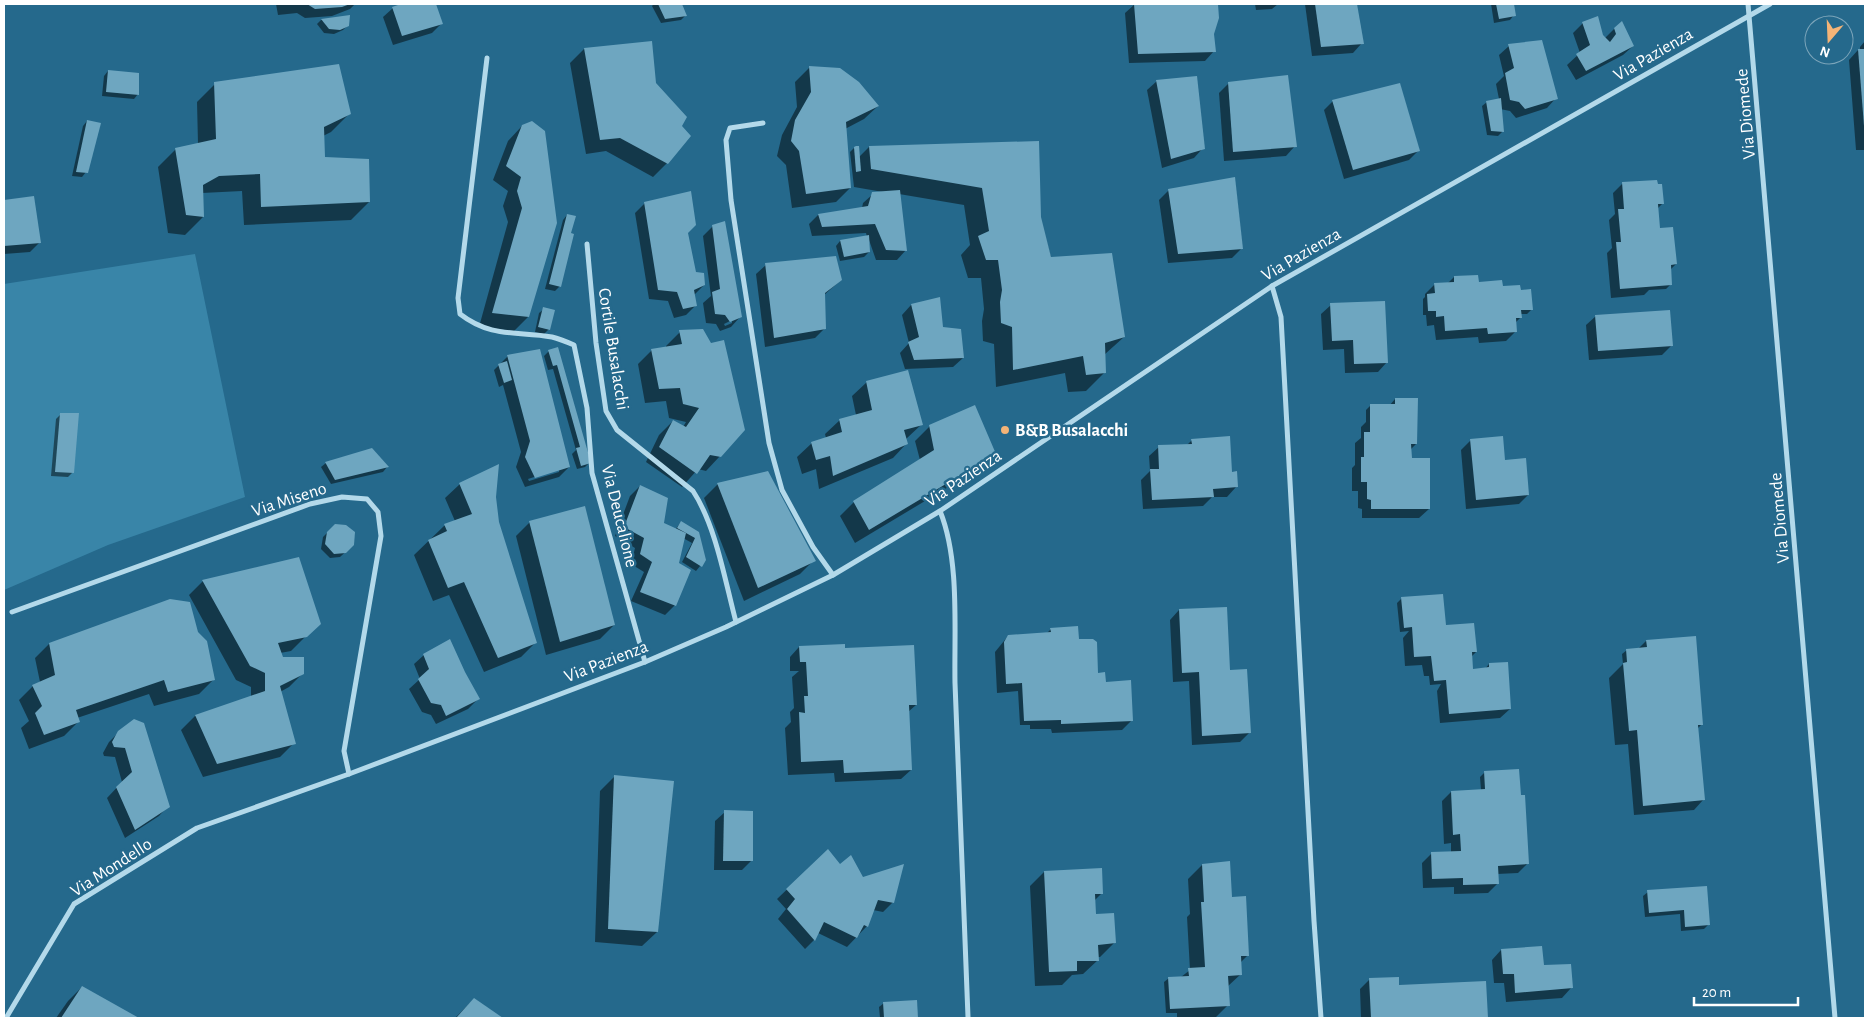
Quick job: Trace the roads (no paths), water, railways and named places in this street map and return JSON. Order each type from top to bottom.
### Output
[{"type":"street","name":"Via Diomede","points":[[1748,4],[1835,1018]]},
{"type":"street","name":"Via Pazienza","points":[[197,828],[349,774],[645,662],[736,622],[832,575],[940,511],[1272,286],[1770,4]]},
{"type":"street","name":"Via Deucalione","points":[[487,58],[458,298],[460,314],[474,324],[506,334],[554,337],[574,345],[587,408],[592,473],[645,662]]},
{"type":"street","points":[[763,123],[730,128],[726,140],[732,200],[756,368],[769,443],[782,490],[813,547],[832,575]]},
{"type":"street","name":"Cortile Busalacchi","points":[[587,244],[596,343],[606,411],[617,430],[693,491],[702,504],[712,531],[736,622]]},
{"type":"street","points":[[1272,286],[1281,317],[1321,1018]]},
{"type":"street","name":"Via Miseno","points":[[12,612],[310,504],[342,497],[367,499],[378,512],[381,536],[344,751],[349,774]]},
{"type":"street","points":[[940,511],[948,529],[953,574],[957,742],[968,1017]]},
{"type":"street","name":"Via Mondello","points":[[6,1018],[74,904],[197,828]]},
{"type":"place","name":"B&B Busalacchi","points":[[1005,430]]}]
